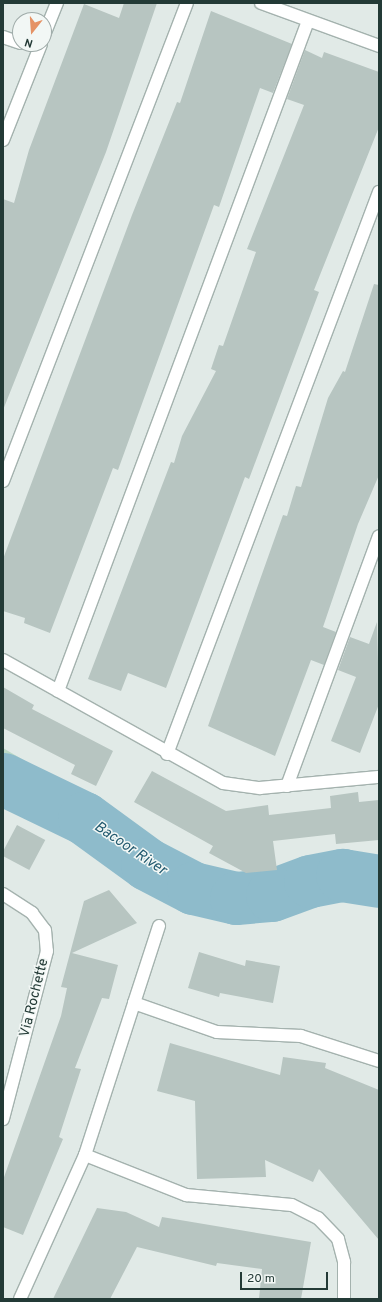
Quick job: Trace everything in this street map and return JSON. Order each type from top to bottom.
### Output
[{"type":"street","points":[[52,14],[56,3]]},
{"type":"street","points":[[3,481],[187,3]]},
{"type":"street","points":[[261,3],[379,46]]},
{"type":"street","points":[[58,691],[308,21]]},
{"type":"street","points":[[3,140],[37,52]]},
{"type":"street","points":[[167,754],[379,192]]},
{"type":"street","points":[[287,786],[379,536]]},
{"type":"street","points":[[3,660],[167,754],[223,783],[242,788],[287,786],[379,777]]},
{"type":"street","name":"Via Rochette","points":[[3,894],[32,913],[45,930],[47,951],[3,1119]]},
{"type":"street","points":[[20,1299],[85,1155],[159,926]]},
{"type":"street","points":[[134,1003],[217,1032],[301,1036],[379,1061]]},
{"type":"street","points":[[85,1155],[186,1195],[292,1205],[318,1218],[338,1239],[344,1262],[344,1299]]},
{"type":"green space","points":[[3,748],[85,796],[138,837],[207,873],[239,878],[266,877],[347,859],[379,866],[379,902],[332,891],[299,913],[225,914],[162,893],[114,852],[3,807]]},
{"type":"building","points":[[124,3],[157,3],[106,152],[3,410],[3,199],[14,203],[29,150],[84,4],[119,18]]},
{"type":"building","points":[[211,11],[292,44],[273,93],[260,88],[219,207],[214,205],[118,470],[113,468],[50,633],[24,623],[25,618],[3,611],[3,559],[132,215],[177,102],[180,103]]},
{"type":"building","points":[[305,50],[322,58],[324,52],[379,72],[379,127],[314,290],[319,292],[249,479],[245,477],[166,688],[128,673],[121,691],[88,679],[171,462],[174,463],[182,436],[216,371],[211,369],[219,345],[223,346],[256,252],[247,249],[304,105],[287,99]]},
{"type":"building","points":[[374,284],[379,285],[379,475],[358,524],[323,627],[336,632],[324,665],[311,660],[275,756],[208,726],[283,515],[287,516],[296,486],[301,487],[328,398],[343,371],[345,372]]},
{"type":"building","points":[[377,622],[379,704],[360,753],[331,741],[356,677],[338,670],[350,637],[369,644]]},
{"type":"building","points":[[3,687],[34,705],[32,709],[113,751],[96,786],[71,774],[75,765],[3,728]]},
{"type":"building","points":[[152,771],[226,811],[268,805],[269,815],[331,808],[330,796],[358,792],[359,802],[379,800],[379,840],[336,844],[335,834],[273,841],[277,870],[246,873],[209,853],[213,846],[134,802]]},
{"type":"building","points":[[17,825],[45,840],[29,870],[3,856],[3,851]]},
{"type":"building","points":[[109,890],[137,923],[72,953],[118,965],[109,999],[102,998],[75,1068],[81,1069],[59,1137],[63,1139],[23,1235],[3,1227],[3,1180],[61,1016],[67,988],[61,987],[84,901]]},
{"type":"building","points":[[199,952],[245,966],[246,960],[280,966],[273,1003],[220,993],[219,997],[188,988]]},
{"type":"building","points":[[170,1043],[280,1075],[283,1057],[326,1063],[325,1068],[379,1090],[379,1240],[319,1169],[313,1182],[265,1160],[266,1177],[197,1179],[195,1101],[157,1091]]},
{"type":"building","points":[[97,1208],[126,1212],[159,1227],[162,1217],[311,1242],[301,1299],[259,1299],[262,1269],[217,1263],[216,1266],[137,1247],[110,1299],[53,1299]]},
{"type":"waterway","name":"Bacoor River","points":[[3,779],[84,818],[147,864],[193,888],[236,898],[272,895],[310,881],[342,875],[379,881]]}]
